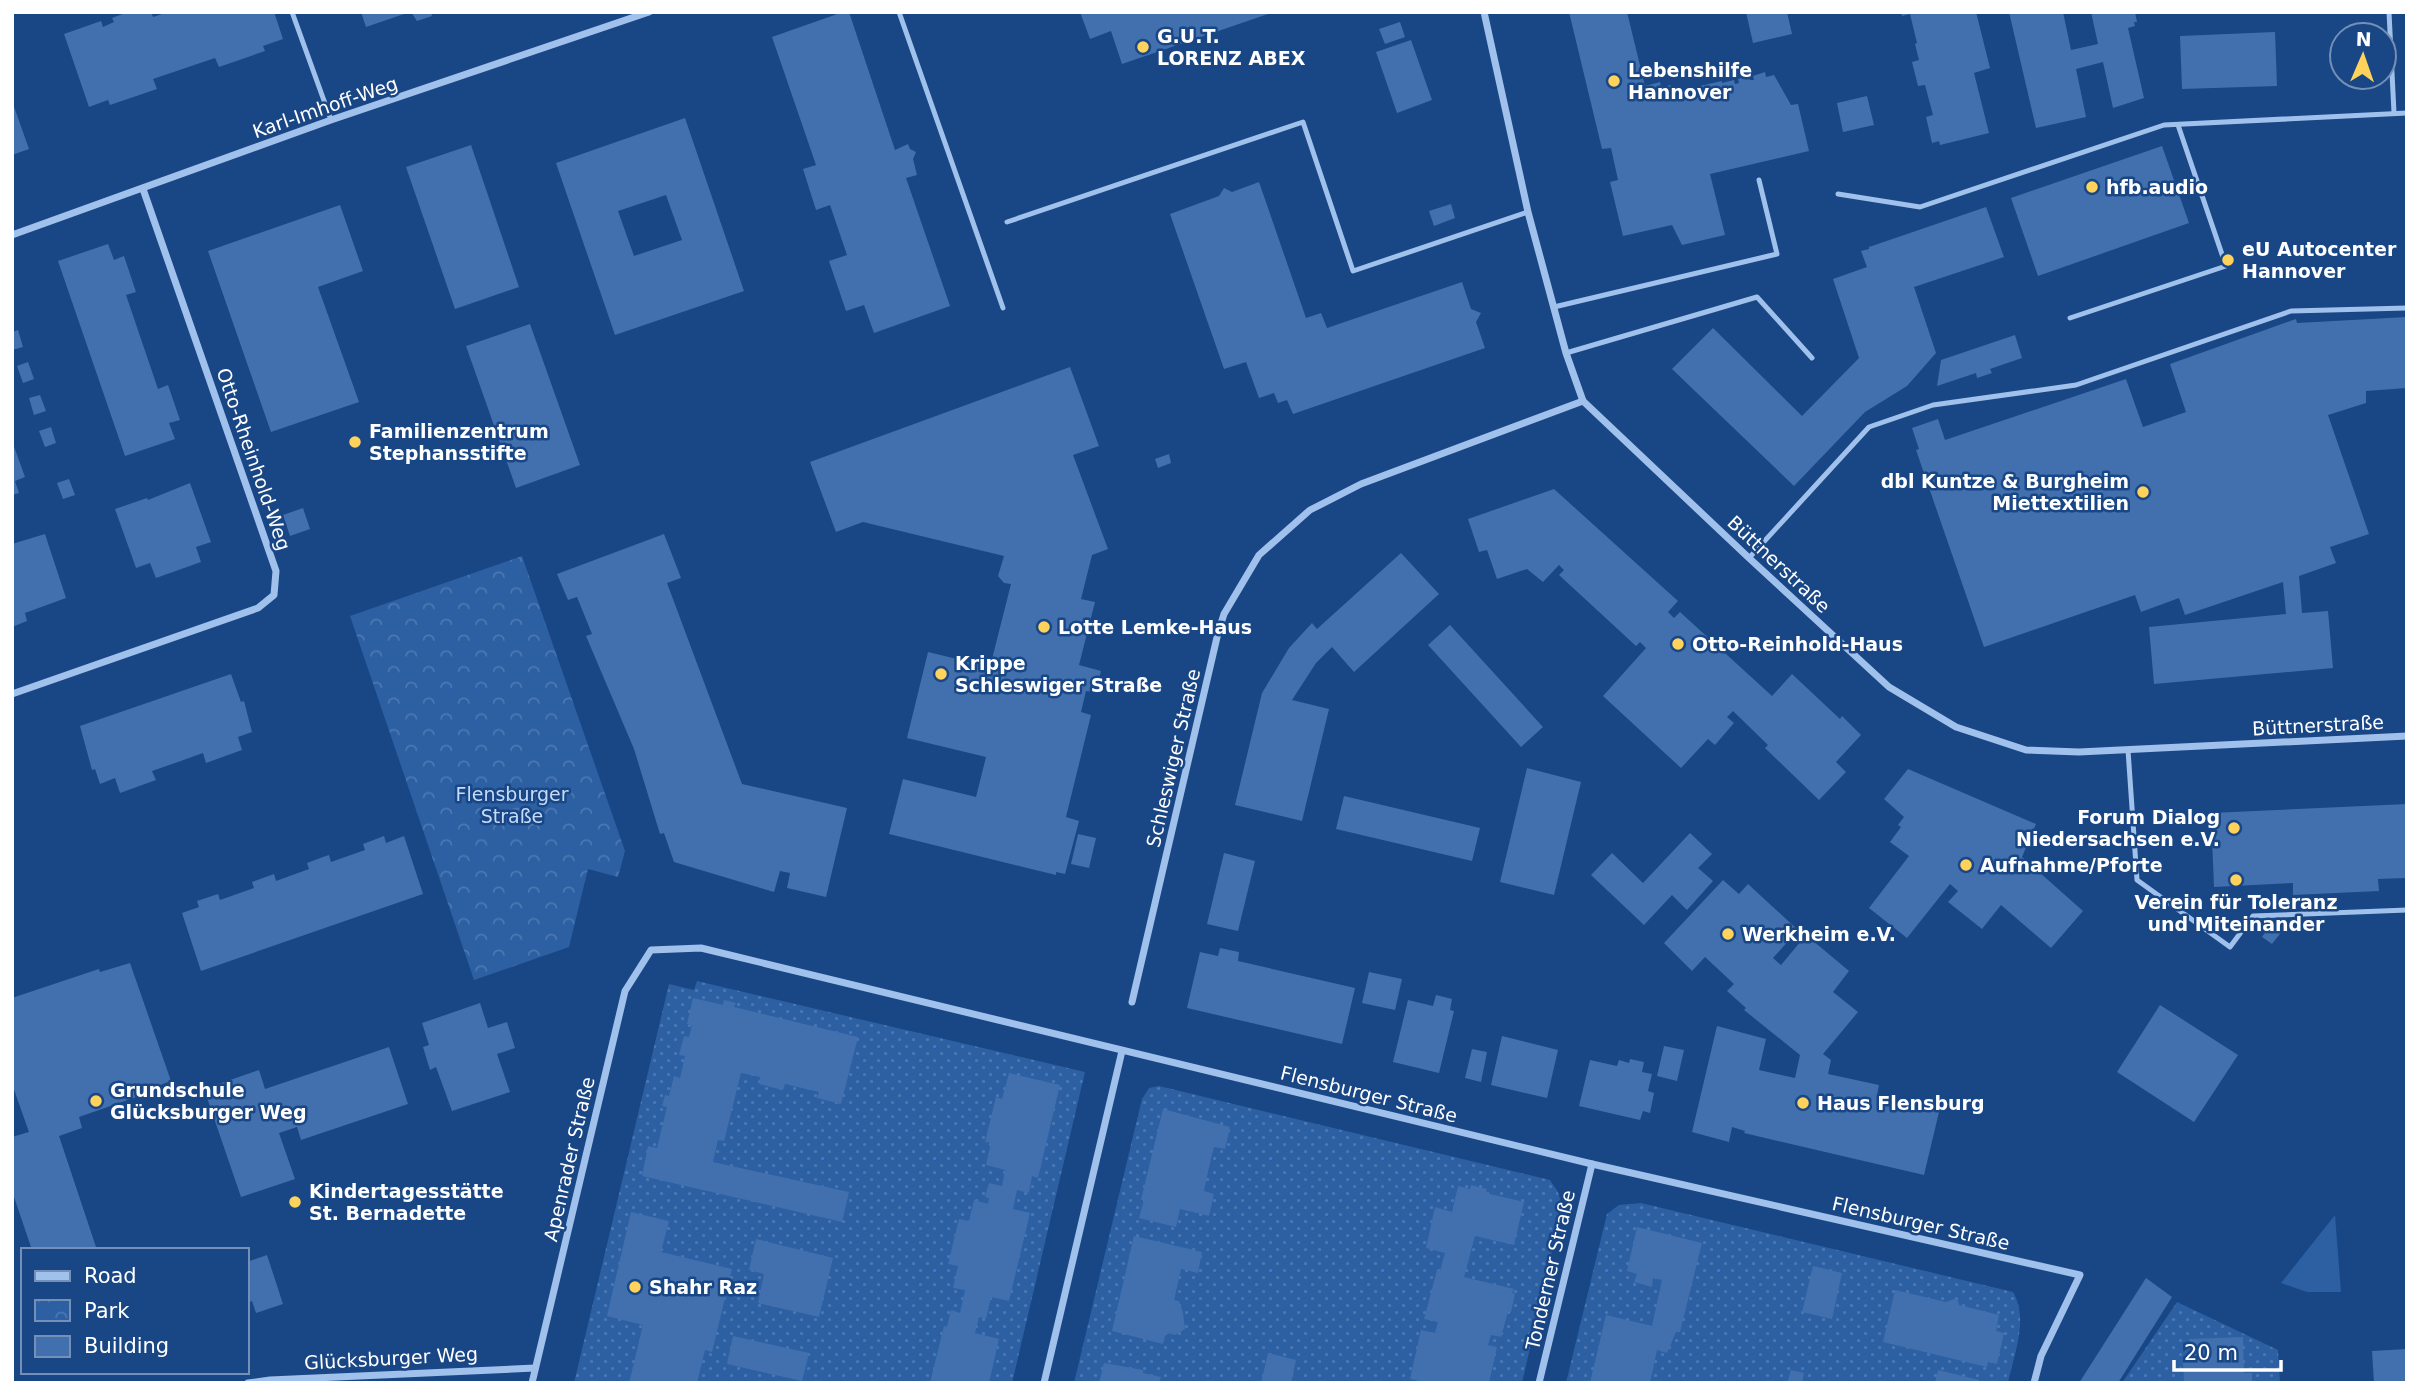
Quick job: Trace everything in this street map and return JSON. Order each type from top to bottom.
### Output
[{"type":"street","name":"Karl-Imhoff-Weg","points":[[12,235],[331,120],[649,12]]},
{"type":"street","name":"Büttnerstraße","points":[[1484,12],[1528,212],[1566,353],[1583,401],[1889,687],[1956,727],[2026,750],[2079,752],[2407,736]]},
{"type":"street","name":"Otto-Rheinhold-Weg","points":[[12,694],[258,608],[274,595],[276,571],[143,189]]},
{"type":"street","name":"Schleswiger Straße","points":[[1132,1002],[1218,633],[1224,614],[1259,555],[1310,510],[1360,484],[1583,401]]},
{"type":"street","name":"Flensburger Straße","points":[[651,950],[701,948],[1592,1164],[2080,1275],[2041,1356],[2035,1383]]},
{"type":"street","name":"Apenrader Straße","points":[[532,1383],[625,991],[651,950]]},
{"type":"street","points":[[1044,1383],[1122,1051]]},
{"type":"street","name":"Tonderner Straße","points":[[1539,1383],[1592,1164]]},
{"type":"street","name":"Glücksburger Weg","points":[[248,1383],[298,1378],[535,1368]]},
{"type":"lane","points":[[292,12],[331,120]]},
{"type":"lane","points":[[899,12],[1003,308]]},
{"type":"lane","points":[[2389,12],[2393,113]]},
{"type":"lane","points":[[1838,194],[1920,207],[2164,125],[2407,113]]},
{"type":"lane","points":[[1007,222],[1303,122],[1353,271],[1528,212]]},
{"type":"lane","points":[[2070,318],[2225,266],[2178,125]]},
{"type":"lane","points":[[1554,307],[1777,254],[1759,180]]},
{"type":"lane","points":[[1566,353],[1757,297],[1812,358]]},
{"type":"lane","points":[[1749,558],[1869,426],[1933,405],[2076,385],[2291,311],[2407,308]]},
{"type":"lane","points":[[2128,750],[2137,880],[2230,947],[2253,916],[2407,910]]},
{"type":"green space","name":"Flensburger Straße","points":[[522,556],[625,851],[618,877],[588,869],[569,947],[474,980],[350,616]]},
{"type":"green space","points":[[697,981],[1085,1072],[1012,1383],[574,1383],[669,984],[694,990]]},
{"type":"green space","points":[[1159,1086],[1550,1180],[1558,1192],[1562,1207],[1522,1383],[1074,1383],[1142,1099],[1149,1088]]},
{"type":"green space","points":[[1641,1203],[2013,1292],[2018,1302],[2020,1325],[2008,1383],[1566,1383],[1607,1214],[1619,1205]]},
{"type":"green space","points":[[2335,1215],[2341,1292],[2307,1292],[2281,1283]]},
{"type":"green space","points":[[2177,1302],[2278,1350],[2280,1383],[2122,1383]]},
{"type":"building","points":[[128,12],[151,12],[153,17],[168,12],[274,12],[283,39],[263,46],[265,51],[219,67],[215,58],[153,79],[157,89],[110,105],[108,100],[89,107],[64,34],[101,21],[103,27],[114,22],[112,18]]},
{"type":"building","points":[[361,12],[407,12],[407,13],[366,27]]},
{"type":"building","points":[[411,12],[431,12],[432,16],[417,21]]},
{"type":"building","points":[[849,12],[895,150],[908,144],[910,149],[916,152],[913,159],[917,175],[906,178],[950,306],[874,333],[864,305],[846,311],[829,261],[847,255],[830,205],[816,210],[803,169],[816,165],[772,37]]},
{"type":"building","name":"G.U.T. LORENZ ABEX","points":[[1080,12],[1271,13],[1122,64],[1111,31],[1090,39]]},
{"type":"building","points":[[1569,12],[1627,12],[1645,86],[1660,82],[1661,87],[1671,85],[1673,92],[1722,81],[1734,80],[1735,84],[1739,83],[1738,79],[1749,76],[1750,80],[1754,80],[1753,76],[1765,72],[1766,77],[1774,75],[1791,105],[1798,104],[1809,151],[1710,174],[1725,235],[1682,245],[1672,225],[1623,236],[1610,182],[1618,180],[1611,148],[1602,149]]},
{"type":"building","points":[[1746,12],[1787,12],[1792,34],[1753,43]]},
{"type":"building","points":[[1901,12],[1976,12],[1990,68],[1974,73],[1989,133],[1940,145],[1939,141],[1932,143],[1926,117],[1933,115],[1925,85],[1918,86],[1912,62],[1919,60],[1915,44],[1917,43],[1910,14],[1902,16]]},
{"type":"building","points":[[2009,12],[2063,12],[2071,50],[2098,44],[2091,12],[2135,12],[2137,22],[2134,22],[2135,26],[2128,28],[2144,98],[2113,108],[2103,62],[2076,69],[2086,117],[2036,128]]},
{"type":"building","points":[[1400,22],[1405,37],[1385,44],[1379,29]]},
{"type":"building","points":[[2275,32],[2277,86],[2182,89],[2180,36]]},
{"type":"building","points":[[1411,40],[1432,100],[1397,113],[1376,52]]},
{"type":"building","points":[[1867,96],[1874,125],[1843,132],[1837,103]]},
{"type":"building","points":[[12,101],[29,149],[12,155]]},
{"type":"building","points":[[685,118],[744,291],[615,335],[556,163]],"holes":[[[666,195],[682,240],[634,256],[618,211]]]},
{"type":"building","points":[[471,145],[519,287],[455,309],[406,167]]},
{"type":"building","points":[[2162,146],[2189,223],[2038,276],[2011,198]]},
{"type":"building","points":[[1259,182],[1306,318],[1321,313],[1327,328],[1462,282],[1471,309],[1481,313],[1476,322],[1485,348],[1293,414],[1287,400],[1278,403],[1274,393],[1259,398],[1246,362],[1224,369],[1170,214],[1219,196],[1224,188],[1232,192]]},
{"type":"building","points":[[1451,204],[1455,218],[1434,226],[1429,211]]},
{"type":"building","points":[[340,205],[363,271],[318,287],[359,402],[271,432],[208,251]]},
{"type":"building","points":[[1986,207],[2004,257],[1914,287],[1936,353],[1907,386],[1865,412],[1794,486],[1672,369],[1713,328],[1802,416],[1859,358],[1833,279],[1867,267],[1861,251],[1869,247]]},
{"type":"building","points":[[108,244],[114,260],[124,256],[136,292],[126,295],[158,389],[168,385],[180,420],[169,423],[175,439],[125,456],[58,261]]},
{"type":"building","name":"dbl Kuntze & Burgheim Miettextilien","points":[[2407,317],[2407,388],[2366,391],[2366,403],[2328,415],[2369,534],[2330,547],[2336,563],[2299,576],[2302,613],[2328,611],[2333,668],[2154,684],[2149,627],[2286,614],[2283,582],[2185,615],[2179,598],[2141,612],[2135,595],[1984,647],[1916,450],[1919,449],[1912,428],[1938,419],[1945,440],[2126,379],[2143,427],[2186,412],[2170,364],[2296,319],[2297,323]]},
{"type":"building","points":[[530,324],[580,465],[516,488],[466,346]]},
{"type":"building","points":[[18,330],[23,347],[12,350],[12,332]]},
{"type":"building","points":[[2015,335],[2022,358],[1990,369],[1992,373],[1977,378],[1976,373],[1937,386],[1941,360]]},
{"type":"building","points":[[28,362],[34,379],[23,383],[17,366]]},
{"type":"building","name":"Lotte Lemke-Haus","points":[[1070,367],[1099,446],[1073,455],[1108,549],[1092,555],[1081,599],[1095,602],[1079,665],[1101,671],[1097,689],[1086,691],[1081,712],[1091,715],[1066,817],[1079,821],[1065,874],[1056,872],[1056,875],[889,834],[903,779],[976,797],[986,757],[907,738],[928,652],[990,667],[1011,584],[1004,583],[998,576],[1004,556],[863,522],[836,532],[810,462]]},
{"type":"building","points":[[40,395],[46,411],[34,415],[29,398]]},
{"type":"building","points":[[51,427],[56,443],[45,447],[39,431]]},
{"type":"building","points":[[12,441],[25,477],[15,481],[19,493],[12,495]]},
{"type":"building","points":[[1169,454],[1171,463],[1158,468],[1155,459]]},
{"type":"building","points":[[69,479],[75,495],[63,499],[57,483]]},
{"type":"building","points":[[190,483],[211,542],[196,547],[201,562],[156,578],[150,563],[136,568],[115,509],[147,498],[148,500]]},
{"type":"building","name":"Otto-Reinhold-Haus","points":[[1554,489],[1678,601],[1668,612],[1674,618],[1680,612],[1772,696],[1792,674],[1861,735],[1836,762],[1846,772],[1819,800],[1765,748],[1768,745],[1733,711],[1727,717],[1734,723],[1715,745],[1708,739],[1681,768],[1603,696],[1646,648],[1640,642],[1636,646],[1559,575],[1564,570],[1559,565],[1543,582],[1527,569],[1497,579],[1487,550],[1479,552],[1468,519]]},
{"type":"building","points":[[303,508],[310,529],[290,536],[283,515]]},
{"type":"building","points":[[45,534],[66,598],[25,613],[27,621],[12,627],[12,544]]},
{"type":"building","points":[[664,534],[681,578],[667,583],[742,784],[847,808],[826,897],[787,888],[790,873],[780,871],[774,892],[674,862],[664,833],[660,834],[634,749],[586,636],[592,634],[577,597],[568,600],[557,574]]},
{"type":"building","points":[[1401,553],[1439,594],[1354,672],[1332,647],[1316,663],[1292,700],[1329,709],[1302,821],[1235,805],[1262,693],[1289,648],[1312,623],[1317,629]]},
{"type":"building","points":[[1450,625],[1543,727],[1521,747],[1428,645]]},
{"type":"building","points":[[231,674],[241,702],[244,701],[252,732],[238,737],[242,750],[206,763],[203,753],[152,771],[156,780],[120,793],[115,778],[100,784],[95,769],[92,770],[80,726]]},
{"type":"building","points":[[1527,768],[1581,782],[1554,895],[1500,882]]},
{"type":"building","name":"Aufnahme/Pforte","points":[[1908,769],[2036,824],[2022,857],[2083,911],[2051,948],[2001,905],[1982,929],[1948,902],[1958,891],[1950,884],[1907,938],[1869,908],[1909,856],[1890,842],[1901,827],[1898,825],[1904,817],[1884,799]]},
{"type":"building","points":[[1344,796],[1480,828],[1472,861],[1336,829]]},
{"type":"building","points":[[2407,804],[2407,878],[2378,879],[2379,891],[2293,895],[2293,883],[2214,887],[2211,813]]},
{"type":"building","points":[[1690,833],[1712,854],[1698,868],[1713,881],[1687,910],[1672,895],[1644,925],[1591,875],[1612,853],[1643,883]]},
{"type":"building","points":[[1078,834],[1096,838],[1089,868],[1071,864]]},
{"type":"building","points":[[384,836],[386,843],[404,836],[423,894],[201,971],[182,913],[199,907],[197,901],[218,894],[220,900],[254,888],[252,882],[274,874],[276,881],[309,869],[307,863],[329,855],[331,862],[365,850],[363,844]]},
{"type":"building","points":[[1224,853],[1255,861],[1238,931],[1207,924]]},
{"type":"building","points":[[1723,880],[1739,894],[1748,884],[1798,930],[1773,958],[1781,965],[1806,935],[1849,971],[1833,992],[1858,1012],[1823,1054],[1831,1060],[1828,1074],[1879,1085],[1877,1095],[1939,1112],[1924,1175],[1744,1133],[1745,1131],[1732,1127],[1729,1142],[1692,1132],[1717,1026],[1766,1039],[1759,1070],[1795,1078],[1800,1055],[1744,1010],[1746,1008],[1727,991],[1734,984],[1705,957],[1692,971],[1664,943]]},
{"type":"building","points":[[2276,925],[2283,930],[2272,944],[2262,937],[2269,927]]},
{"type":"building","points":[[1220,948],[1239,952],[1238,961],[1355,988],[1342,1044],[1187,1008],[1200,952],[1218,956]]},
{"type":"building","points":[[130,963],[171,1081],[141,1092],[142,1095],[79,1117],[82,1128],[59,1136],[96,1248],[31,1248],[12,1191],[12,1137],[29,1132],[12,1084],[12,998],[99,969],[100,972]]},
{"type":"building","points":[[1369,972],[1402,979],[1395,1010],[1362,1003]]},
{"type":"building","points":[[1436,995],[1452,999],[1450,1010],[1454,1011],[1439,1073],[1393,1062],[1408,1000],[1433,1006]]},
{"type":"building","points":[[693,998],[723,1005],[724,1000],[736,1003],[734,1007],[858,1037],[841,1104],[817,1098],[819,1092],[785,1084],[783,1090],[759,1084],[760,1077],[741,1073],[724,1141],[718,1140],[713,1162],[849,1192],[842,1222],[642,1176],[648,1146],[657,1148],[667,1107],[662,1106],[665,1095],[669,1096],[674,1076],[680,1078],[685,1056],[679,1055],[684,1036],[689,1037],[692,1025],[687,1024]]},
{"type":"building","points":[[480,1003],[488,1028],[507,1022],[515,1048],[497,1054],[510,1092],[452,1111],[436,1067],[430,1070],[423,1047],[429,1045],[422,1023]]},
{"type":"building","points":[[2160,1005],[2238,1055],[2194,1122],[2117,1072]]},
{"type":"building","points":[[1502,1036],[1558,1050],[1547,1098],[1491,1085]]},
{"type":"building","points":[[1664,1046],[1684,1050],[1677,1081],[1657,1076]]},
{"type":"building","points":[[389,1047],[408,1104],[301,1140],[297,1127],[279,1133],[295,1179],[241,1197],[204,1089],[259,1070],[265,1089]]},
{"type":"building","points":[[1472,1049],[1487,1052],[1481,1082],[1465,1078]]},
{"type":"building","points":[[1630,1059],[1644,1062],[1642,1072],[1652,1074],[1648,1091],[1654,1093],[1650,1113],[1643,1111],[1640,1120],[1579,1106],[1590,1060],[1617,1066],[1619,1060],[1629,1063]]},
{"type":"building","points":[[1009,1073],[1060,1085],[1038,1178],[1032,1176],[1029,1193],[1017,1190],[1013,1209],[1030,1213],[1009,1301],[991,1297],[986,1319],[979,1317],[975,1333],[999,1339],[989,1383],[930,1383],[944,1326],[947,1327],[951,1310],[960,1313],[965,1290],[953,1288],[958,1266],[948,1264],[959,1219],[969,1221],[974,1200],[988,1204],[989,1198],[985,1197],[989,1183],[1002,1186],[1005,1170],[986,1165],[991,1143],[985,1142],[996,1097],[1002,1099]]},
{"type":"building","points":[[1163,1109],[1230,1127],[1225,1149],[1214,1147],[1209,1167],[1204,1191],[1214,1194],[1209,1216],[1180,1209],[1176,1227],[1139,1218]]},
{"type":"building","points":[[1471,1185],[1487,1189],[1486,1193],[1524,1202],[1514,1245],[1475,1236],[1464,1277],[1514,1289],[1511,1312],[1508,1312],[1501,1337],[1491,1335],[1488,1345],[1497,1347],[1489,1383],[1428,1383],[1410,1379],[1421,1330],[1435,1333],[1438,1322],[1424,1319],[1437,1270],[1440,1271],[1445,1253],[1426,1248],[1435,1207],[1452,1212],[1458,1186],[1470,1189]]},
{"type":"building","points":[[631,1212],[669,1221],[661,1252],[732,1269],[712,1352],[705,1350],[697,1383],[629,1383],[643,1325],[607,1316]]},
{"type":"building","points":[[1637,1227],[1702,1243],[1680,1332],[1676,1332],[1667,1353],[1657,1350],[1650,1383],[1590,1383],[1606,1315],[1652,1326],[1662,1280],[1653,1278],[1652,1287],[1634,1282],[1637,1274],[1627,1271]]},
{"type":"building","points":[[1134,1236],[1202,1252],[1198,1273],[1181,1269],[1174,1300],[1179,1301],[1185,1329],[1175,1335],[1166,1333],[1163,1344],[1112,1331]]},
{"type":"building","points":[[756,1239],[833,1258],[819,1317],[758,1303],[764,1274],[749,1270]]},
{"type":"building","points":[[267,1255],[283,1304],[256,1313],[252,1301],[248,1303],[248,1262]]},
{"type":"building","points":[[1813,1266],[1842,1273],[1832,1319],[1802,1312]]},
{"type":"building","points":[[2146,1278],[2172,1297],[2118,1383],[2079,1383]]},
{"type":"building","points":[[1895,1290],[1946,1302],[1957,1298],[1959,1305],[1999,1315],[1996,1331],[2004,1333],[1997,1364],[1988,1362],[1987,1367],[1883,1342]]},
{"type":"building","points":[[733,1336],[809,1353],[802,1381],[727,1364]]},
{"type":"building","points":[[2243,1337],[2244,1373],[2252,1373],[2252,1383],[2184,1383],[2183,1359],[2190,1358],[2189,1339]]},
{"type":"building","points":[[2407,1349],[2407,1383],[2374,1383],[2372,1351]]},
{"type":"building","points":[[1268,1353],[1296,1360],[1291,1383],[1261,1383]]},
{"type":"building","points":[[1104,1363],[1143,1370],[1143,1373],[1161,1377],[1159,1383],[1099,1383]]},
{"type":"building","points":[[1791,1370],[1804,1373],[1802,1383],[1787,1383]]},
{"type":"building","points":[[1938,1370],[1979,1380],[1979,1383],[1935,1383]]},
{"type":"place","name":"G.U.T. LORENZ ABEX","points":[[1143,47]]},
{"type":"place","name":"Lebenshilfe Hannover","points":[[1614,81]]},
{"type":"place","name":"hfb.audio","points":[[2092,187]]},
{"type":"place","name":"eU Autocenter Hannover","points":[[2228,260]]},
{"type":"place","name":"Familienzentrum Stephansstifte","points":[[355,442]]},
{"type":"place","name":"dbl Kuntze & Burgheim Miettextilien","points":[[2143,492]]},
{"type":"place","name":"Lotte Lemke-Haus","points":[[1044,627]]},
{"type":"place","name":"Otto-Reinhold-Haus","points":[[1678,644]]},
{"type":"place","name":"Krippe Schleswiger Straße","points":[[941,674]]},
{"type":"place","name":"Forum Dialog Niedersachsen e.V.","points":[[2234,828]]},
{"type":"place","name":"Aufnahme/Pforte","points":[[1966,865]]},
{"type":"place","name":"Verein für Toleranz und Miteinander","points":[[2236,880]]},
{"type":"place","name":"Werkheim e.V.","points":[[1728,934]]},
{"type":"place","name":"Grundschule Glücksburger Weg","points":[[96,1101]]},
{"type":"place","name":"Haus Flensburg","points":[[1803,1103]]},
{"type":"place","name":"Kindertagesstätte St. Bernadette","points":[[295,1202]]},
{"type":"place","name":"Shahr Raz","points":[[635,1287]]}]
